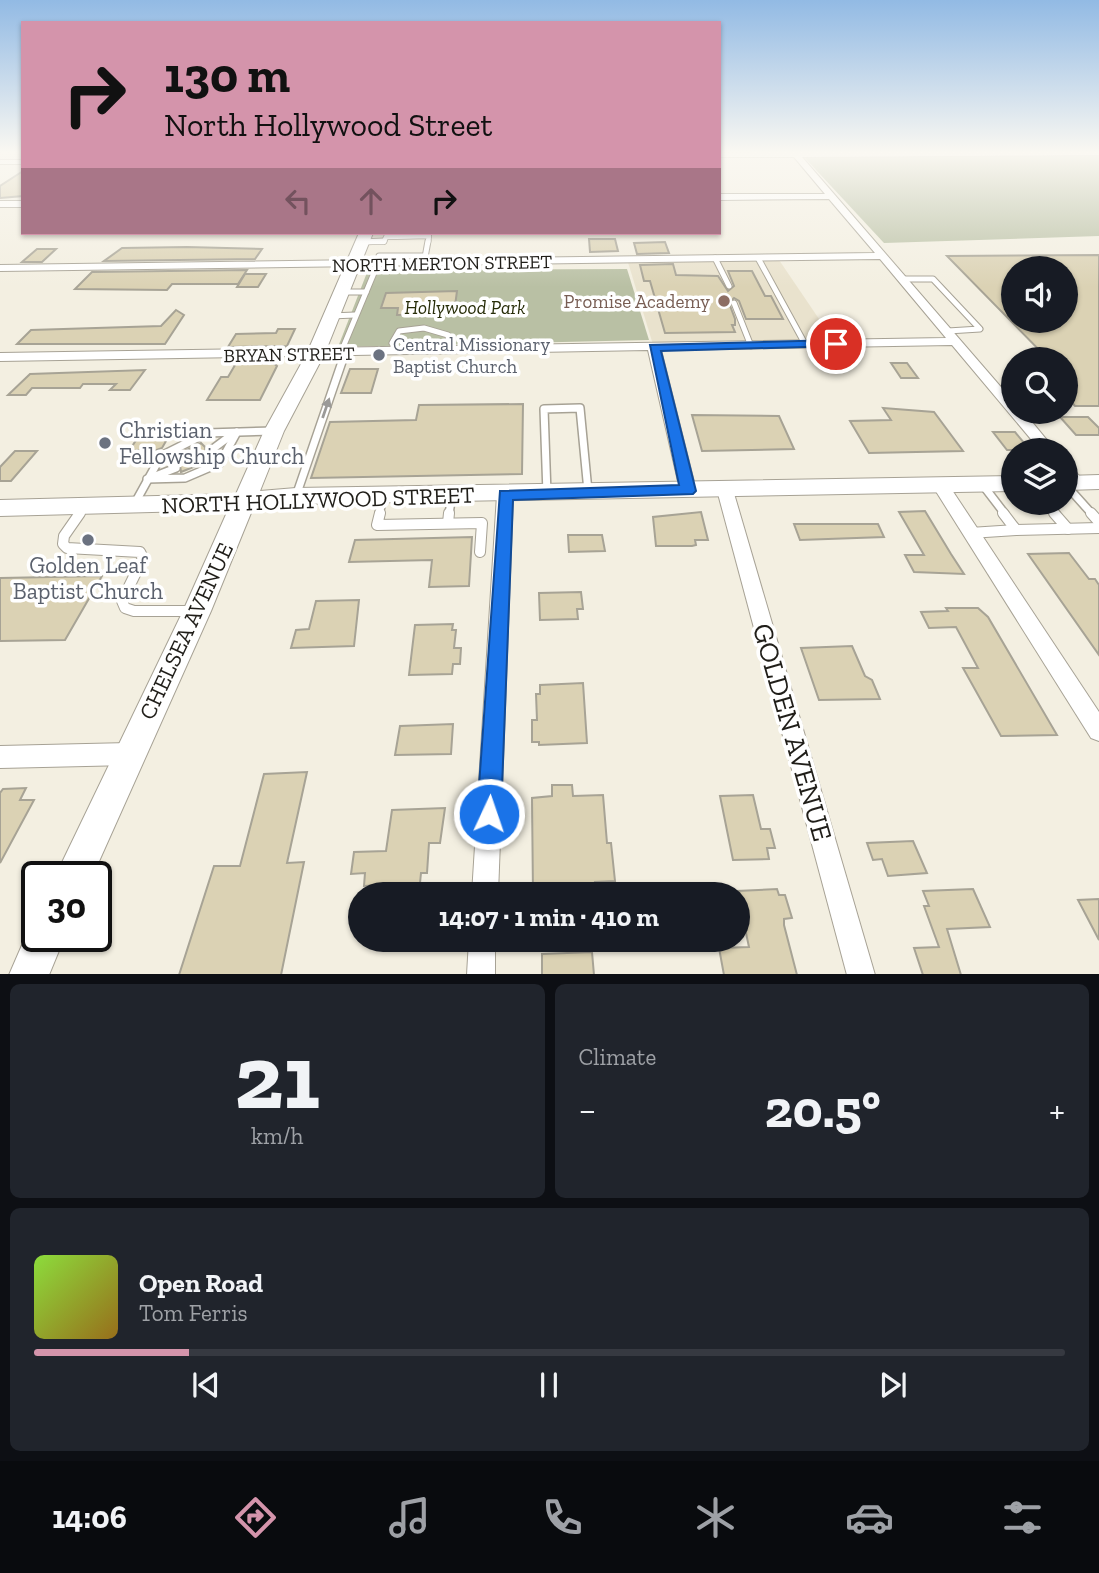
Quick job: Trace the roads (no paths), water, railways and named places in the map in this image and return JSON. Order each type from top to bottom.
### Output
[{"type":"main road","name":"CHELSEA AVENUE","points":[[80,861],[197,611],[274,431],[316,353],[350,265],[364,237]]},
{"type":"main road","points":[[1078,481],[1099,482]]},
{"type":"main road","name":"NORTH HOLLYWOOD STREET","points":[[0,508],[82,509],[244,502],[296,496],[505,495],[1001,484]]},
{"type":"main road","points":[[29,974],[39,952]]},
{"type":"street","points":[[721,197],[781,196]]},
{"type":"street","points":[[833,196],[1001,394]]},
{"type":"street","points":[[0,204],[21,204]]},
{"type":"street","name":"NORTH MERTON STREET","points":[[0,268],[350,265],[425,259],[884,256]]},
{"type":"street","name":"BRYAN STREET","points":[[0,357],[316,353],[345,349],[449,351],[751,346],[952,336]]},
{"type":"street","points":[[654,348],[688,491]]},
{"type":"street","points":[[1026,424],[1038,438]]},
{"type":"street","points":[[940,485],[1099,731]]},
{"type":"street","name":"GOLDEN AVENUE","points":[[725,490],[861,974]]},
{"type":"street","points":[[486,882],[505,495]]},
{"type":"street","points":[[0,757],[129,754]]},
{"type":"street","points":[[481,974],[482,952]]},
{"type":"lane","points":[[296,496],[355,315],[386,237],[429,236],[425,259]]},
{"type":"lane","points":[[364,237],[384,242]]},
{"type":"lane","points":[[715,258],[729,286]]},
{"type":"lane","points":[[758,258],[805,344]]},
{"type":"lane","points":[[904,279],[933,279],[980,329],[952,336]]},
{"type":"lane","points":[[340,292],[366,292]]},
{"type":"lane","points":[[734,303],[751,346]]},
{"type":"lane","points":[[330,316],[355,315]]},
{"type":"lane","points":[[392,343],[399,331],[427,327],[448,335],[449,351]]},
{"type":"lane","points":[[547,494],[544,409],[568,408],[580,408],[588,493]]},
{"type":"lane","points":[[134,506],[161,456],[207,433],[274,431]]},
{"type":"lane","points":[[210,451],[237,432]]},
{"type":"lane","points":[[148,479],[185,478],[220,463],[237,432]]},
{"type":"lane","points":[[148,479],[176,467]]},
{"type":"lane","points":[[982,484],[1016,530]]},
{"type":"lane","points":[[1078,494],[1099,523]]},
{"type":"lane","points":[[384,495],[377,525],[482,523],[480,552]]},
{"type":"lane","points":[[448,523],[453,495]]},
{"type":"lane","points":[[82,509],[64,536],[63,544],[67,548],[140,552],[143,558],[122,601],[125,608],[134,611],[197,611]]},
{"type":"lane","points":[[1056,515],[1068,529]]},
{"type":"lane","points":[[970,533],[1099,528]]},
{"type":"place","name":"Promise Academy","points":[[724,301]]},
{"type":"place","name":"Central Missionary Baptist Church","points":[[379,355]]},
{"type":"place","name":"Christian Fellowship Church","points":[[105,443]]},
{"type":"place","name":"Golden Leaf Baptist Church","points":[[88,540]]},
{"type":"park label","name":"Hollywood Park","points":[[465,307]]}]
